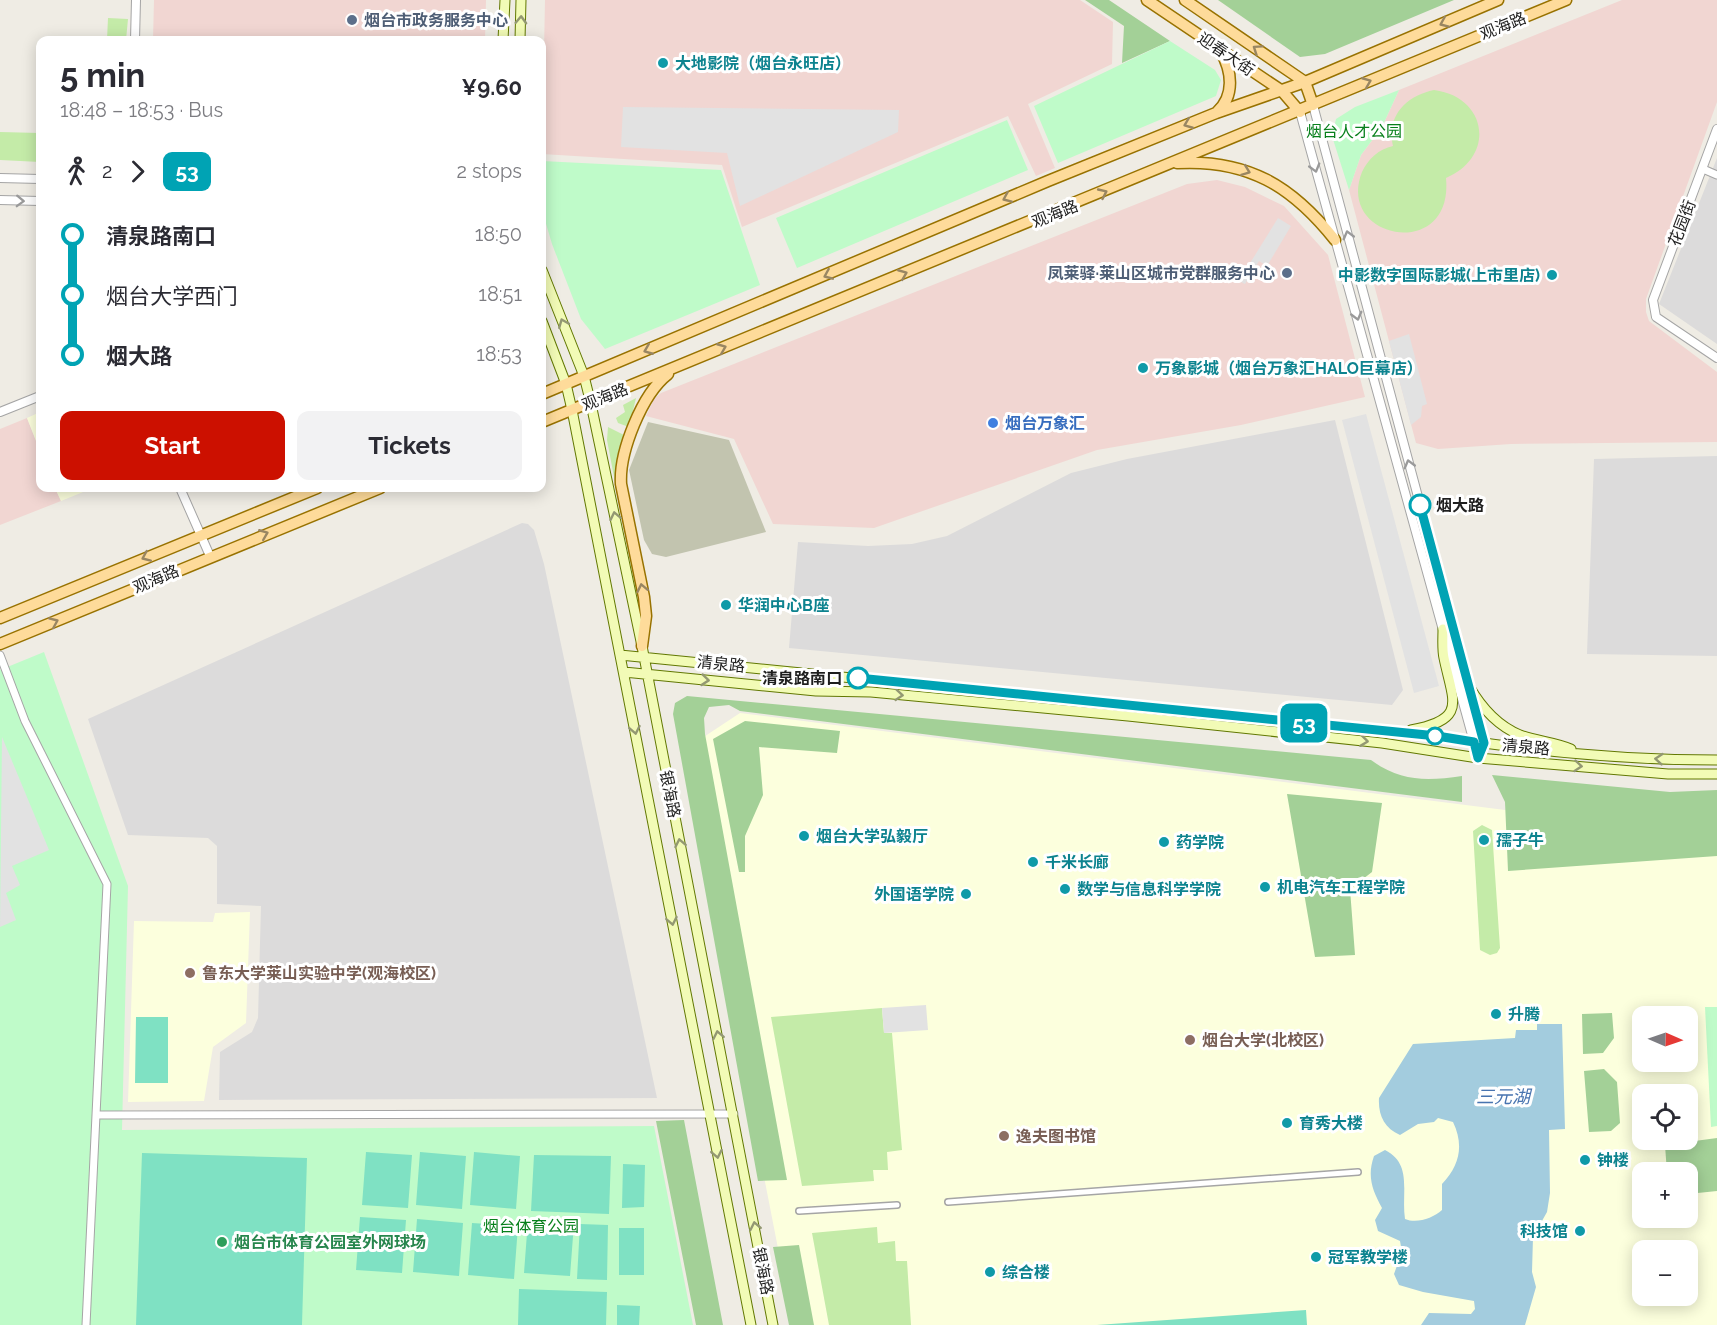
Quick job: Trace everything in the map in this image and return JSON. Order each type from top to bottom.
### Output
[{"type":"main road","points":[[503,36],[505,0]]},
{"type":"main road","points":[[520,36],[521,0]]},
{"type":"main road","name":"迎春大街","points":[[1147,0],[1282,91],[1300,112]]},
{"type":"main road","name":"迎春大街","points":[[1185,0],[1305,82]]},
{"type":"main road","name":"观海路","points":[[546,392],[1216,113],[1305,82],[1476,4],[1498,0]]},
{"type":"main road","name":"观海路","points":[[546,420],[1077,205],[1168,163],[1300,112],[1566,0]]},
{"type":"main road","points":[[1216,113],[1223,106],[1231,82],[1227,62],[1219,50]]},
{"type":"main road","points":[[1305,82],[1313,105]]},
{"type":"main road","points":[[1168,163],[1227,164],[1249,171],[1295,198],[1318,218],[1335,240]]},
{"type":"main road","name":"银海路","points":[[546,280],[584,376],[591,404],[734,1114],[773,1325]]},
{"type":"main road","name":"银海路","points":[[546,332],[566,384],[572,410],[751,1325]]},
{"type":"main road","points":[[642,651],[646,616],[644,597],[621,484],[621,468],[648,393],[680,365]]},
{"type":"main road","name":"观海路","points":[[0,618],[306,492]]},
{"type":"main road","name":"观海路","points":[[0,644],[370,492]]},
{"type":"main road","points":[[1401,732],[1439,723],[1452,707],[1454,699],[1443,656],[1443,629]]},
{"type":"main road","name":"清泉路","points":[[620,655],[642,651],[1401,732],[1479,743],[1668,760],[1717,760]]},
{"type":"main road","name":"清泉路","points":[[624,672],[816,691],[871,692],[1128,716],[1382,743],[1478,758],[1668,774],[1717,774]]},
{"type":"main road","points":[[1468,686],[1476,699],[1502,726],[1522,736],[1553,741],[1579,752]]},
{"type":"street","points":[[135,36],[136,0]]},
{"type":"street","points":[[1313,105],[1468,686],[1479,743],[1478,758]]},
{"type":"street","points":[[1300,112],[1443,629],[1479,743]]},
{"type":"street","name":"花园街","points":[[1717,129],[1653,300],[1656,317],[1717,358]]},
{"type":"street","points":[[1703,170],[1717,175]]},
{"type":"street","points":[[0,178],[36,179]]},
{"type":"street","points":[[0,200],[36,201]]},
{"type":"street","points":[[0,412],[36,398]]},
{"type":"street","points":[[182,492],[210,556]]},
{"type":"street","points":[[0,655],[25,721],[107,884],[86,1325]]},
{"type":"street","points":[[96,1115],[734,1114]]},
{"type":"street","points":[[948,1202],[1358,1173]]},
{"type":"street","points":[[799,1211],[897,1205]]},
{"type":"shaded area","points":[[154,0],[486,0],[485,36],[153,36]]},
{"type":"shaded area","points":[[545,0],[1080,0],[1113,22],[1112,64],[1028,104],[1055,168],[1036,176],[1008,116],[742,227],[722,165],[546,154]]},
{"type":"shaded area","points":[[1622,0],[1717,0],[1717,102],[1646,299],[1646,312],[1649,321],[1717,372],[1717,442],[1511,444],[1438,449],[1416,443],[1349,190],[1361,155],[1382,127],[1399,90]]},
{"type":"shaded area","points":[[623,107],[899,110],[898,132],[740,206],[727,153],[621,147]]},
{"type":"shaded area","points":[[1717,158],[1717,344],[1659,304]]},
{"type":"shaded area","points":[[1217,180],[1245,187],[1284,206],[1328,255],[1365,397],[1241,425],[1097,450],[874,528],[773,524],[734,439],[646,416],[654,399],[661,393],[1187,184]]},
{"type":"shaded area","points":[[1278,218],[1291,226],[1267,266],[1259,261],[1245,284],[1239,281]]},
{"type":"shaded area","points":[[1409,334],[1427,404],[1422,406],[1421,417],[1411,425],[1389,341]]},
{"type":"shaded area","points":[[36,414],[36,441],[27,418]]},
{"type":"shaded area","points":[[1366,414],[1439,686],[1414,693],[1342,420]]},
{"type":"shaded area","points":[[27,418],[36,441],[36,492],[57,492],[61,501],[0,525],[0,429]]},
{"type":"shaded area","points":[[1335,420],[1403,690],[1392,705],[789,648],[798,542],[868,546],[912,544],[947,536],[1071,473],[1127,459]]},
{"type":"shaded area","points":[[648,422],[729,440],[766,532],[666,557],[652,554],[644,540],[629,470]]},
{"type":"shaded area","points":[[1717,456],[1717,656],[1587,654],[1594,459]]},
{"type":"shaded area","points":[[57,492],[83,492],[61,501]]},
{"type":"shaded area","points":[[522,523],[528,524],[534,530],[544,564],[657,1098],[219,1100],[220,1052],[252,1032],[258,1018],[261,906],[217,904],[217,846],[208,838],[128,835],[88,719]]},
{"type":"shaded area","name":"烟台大学(北校区)","points":[[740,713],[1513,811],[1717,807],[1717,1325],[793,1325],[681,752]]},
{"type":"shaded area","points":[[2,737],[49,850],[12,866],[20,885],[6,893],[16,920],[0,927]]},
{"type":"shaded area","name":"鲁东大学莱山实验中学(观海校区)","points":[[250,912],[246,1023],[213,1047],[204,1101],[128,1102],[134,921],[213,922],[215,913]]},
{"type":"shaded area","points":[[926,1005],[928,1030],[884,1033],[882,1008]]},
{"type":"green space","points":[[1085,0],[1109,0],[1170,41],[1122,63],[1124,26]]},
{"type":"green space","points":[[1218,0],[1454,0],[1325,54],[1300,57]]},
{"type":"green space","points":[[108,18],[128,19],[126,36],[107,36]]},
{"type":"green space","points":[[1170,41],[1215,70],[1221,80],[1216,96],[1058,163],[1034,106]]},
{"type":"green space","name":"烟台人才公园","points":[[1399,90],[1382,127],[1361,155],[1349,190],[1332,136],[1336,119],[1355,107]]},
{"type":"green space","points":[[1434,90],[1452,95],[1466,104],[1475,115],[1479,129],[1478,143],[1473,156],[1462,168],[1446,178],[1444,205],[1432,222],[1416,231],[1397,232],[1379,226],[1365,213],[1358,195],[1362,172],[1374,155],[1393,146],[1393,125],[1400,109],[1415,97]]},
{"type":"green space","points":[[1007,120],[1028,170],[797,268],[776,218]]},
{"type":"green space","points":[[0,132],[36,133],[36,162],[0,160]]},
{"type":"green space","points":[[546,161],[721,170],[760,285],[605,349],[581,319],[546,224]]},
{"type":"green space","points":[[636,398],[629,427],[618,423],[616,418],[625,412],[623,405]]},
{"type":"green space","points":[[608,427],[626,436],[618,461],[640,592],[636,593],[607,440]]},
{"type":"green space","name":"烟台体育公园","points":[[44,652],[128,886],[122,1130],[654,1126],[693,1325],[0,1325],[0,670]]},
{"type":"green space","points":[[687,696],[1371,760],[1393,772],[1415,778],[1437,779],[1462,776],[1462,802],[740,711],[729,705],[709,707],[704,718],[705,734],[787,1180],[758,1181],[673,714],[675,703]]},
{"type":"green space","points":[[745,721],[840,731],[837,753],[759,747],[763,795],[745,836],[745,872],[739,872],[713,739]]},
{"type":"green space","points":[[1492,775],[1670,792],[1717,790],[1717,856],[1508,871],[1505,802]]},
{"type":"green space","points":[[1287,794],[1382,803],[1372,872],[1350,889],[1355,955],[1315,957]]},
{"type":"green space","points":[[1482,825],[1492,830],[1500,948],[1497,953],[1490,955],[1480,950],[1473,831]]},
{"type":"green space","points":[[1705,1007],[1717,1007],[1717,1126],[1711,1127]]},
{"type":"green space","points":[[882,1008],[884,1033],[892,1033],[902,1150],[887,1152],[888,1170],[873,1170],[874,1181],[802,1186],[771,1017]]},
{"type":"green space","points":[[1612,1013],[1614,1038],[1603,1053],[1583,1054],[1582,1014]]},
{"type":"green space","points":[[136,1017],[168,1017],[168,1083],[135,1083]]},
{"type":"green space","points":[[1604,1069],[1617,1082],[1620,1123],[1611,1131],[1589,1132],[1584,1071]]},
{"type":"green space","points":[[684,1120],[723,1325],[696,1325],[656,1121]]},
{"type":"green space","points":[[1717,1138],[1717,1191],[1698,1193],[1698,1162],[1666,1162],[1665,1150],[1698,1150],[1698,1141]]},
{"type":"green space","points":[[366,1152],[412,1155],[408,1208],[362,1205]]},
{"type":"green space","points":[[420,1152],[466,1156],[462,1209],[416,1205]]},
{"type":"green space","points":[[474,1152],[520,1156],[516,1209],[470,1205]]},
{"type":"green space","name":"烟台市体育公园室外网球场","points":[[142,1153],[307,1158],[302,1325],[136,1325]]},
{"type":"green space","points":[[534,1155],[611,1156],[609,1214],[531,1211]]},
{"type":"green space","points":[[623,1164],[645,1165],[644,1207],[622,1208]]},
{"type":"green space","points":[[360,1217],[406,1220],[402,1273],[356,1270]]},
{"type":"green space","points":[[417,1219],[463,1223],[459,1276],[413,1272]]},
{"type":"green space","points":[[528,1220],[574,1223],[570,1276],[524,1273]]},
{"type":"green space","points":[[472,1223],[518,1226],[514,1279],[468,1275]]},
{"type":"green space","points":[[580,1224],[608,1225],[607,1280],[577,1279]]},
{"type":"green space","points":[[877,1227],[878,1243],[895,1241],[896,1261],[907,1261],[911,1325],[829,1325],[812,1233]]},
{"type":"green space","points":[[619,1228],[644,1228],[644,1275],[619,1275]]},
{"type":"green space","points":[[799,1245],[814,1325],[789,1325],[773,1247]]},
{"type":"green space","points":[[519,1289],[607,1292],[606,1325],[518,1325]]},
{"type":"green space","points":[[617,1305],[640,1306],[639,1325],[617,1325]]},
{"type":"green space","points":[[1306,1310],[1307,1325],[1097,1325]]},
{"type":"water","name":"三元湖","points":[[1537,1024],[1562,1024],[1565,1129],[1549,1130],[1550,1193],[1547,1212],[1533,1237],[1532,1272],[1536,1287],[1525,1325],[1421,1325],[1429,1313],[1471,1314],[1475,1309],[1474,1301],[1423,1292],[1399,1285],[1394,1274],[1402,1252],[1400,1241],[1378,1231],[1375,1220],[1382,1208],[1372,1183],[1372,1163],[1374,1156],[1385,1150],[1394,1156],[1403,1171],[1405,1219],[1415,1221],[1425,1219],[1442,1210],[1442,1184],[1456,1162],[1458,1139],[1453,1122],[1438,1118],[1434,1122],[1418,1124],[1400,1135],[1394,1132],[1383,1120],[1379,1098],[1413,1044],[1515,1038],[1516,1030],[1537,1030]]},
{"type":"bus line","name":"53","points":[[858,678],[1437,736],[1474,742],[1478,758],[1484,743],[1420,505]]},
{"type":"place","name":"烟台市政务服务中心","points":[[352,20]]},
{"type":"place","name":"大地影院（烟台永旺店）","points":[[663,63]]},
{"type":"place","name":"凤莱驿·莱山区城市党群服务中心","points":[[1287,273]]},
{"type":"place","name":"中影数字国际影城(上市里店)","points":[[1552,275]]},
{"type":"place","name":"万象影城（烟台万象汇HALO巨幕店）","points":[[1143,368]]},
{"type":"place","name":"烟台万象汇","points":[[993,423]]},
{"type":"place","name":"烟大路","points":[[1420,505]]},
{"type":"place","name":"华润中心B座","points":[[726,605]]},
{"type":"place","name":"清泉路南口","points":[[858,678]]},
{"type":"place","name":"烟台大学弘毅厅","points":[[804,836]]},
{"type":"place","name":"孺子牛","points":[[1484,840]]},
{"type":"place","name":"药学院","points":[[1164,842]]},
{"type":"place","name":"千米长廊","points":[[1033,862]]},
{"type":"place","name":"机电汽车工程学院","points":[[1265,887]]},
{"type":"place","name":"数学与信息科学学院","points":[[1065,889]]},
{"type":"place","name":"外国语学院","points":[[966,894]]},
{"type":"place","name":"鲁东大学莱山实验中学(观海校区)","points":[[190,973]]},
{"type":"place","name":"升腾","points":[[1496,1014]]},
{"type":"place","name":"烟台大学(北校区)","points":[[1190,1040]]},
{"type":"place","name":"育秀大楼","points":[[1287,1123]]},
{"type":"place","name":"逸夫图书馆","points":[[1004,1136]]},
{"type":"place","name":"钟楼","points":[[1585,1160]]},
{"type":"place","name":"科技馆","points":[[1580,1231]]},
{"type":"place","name":"烟台市体育公园室外网球场","points":[[222,1242]]},
{"type":"place","name":"冠军教学楼","points":[[1316,1257]]},
{"type":"place","name":"综合楼","points":[[990,1272]]}]
